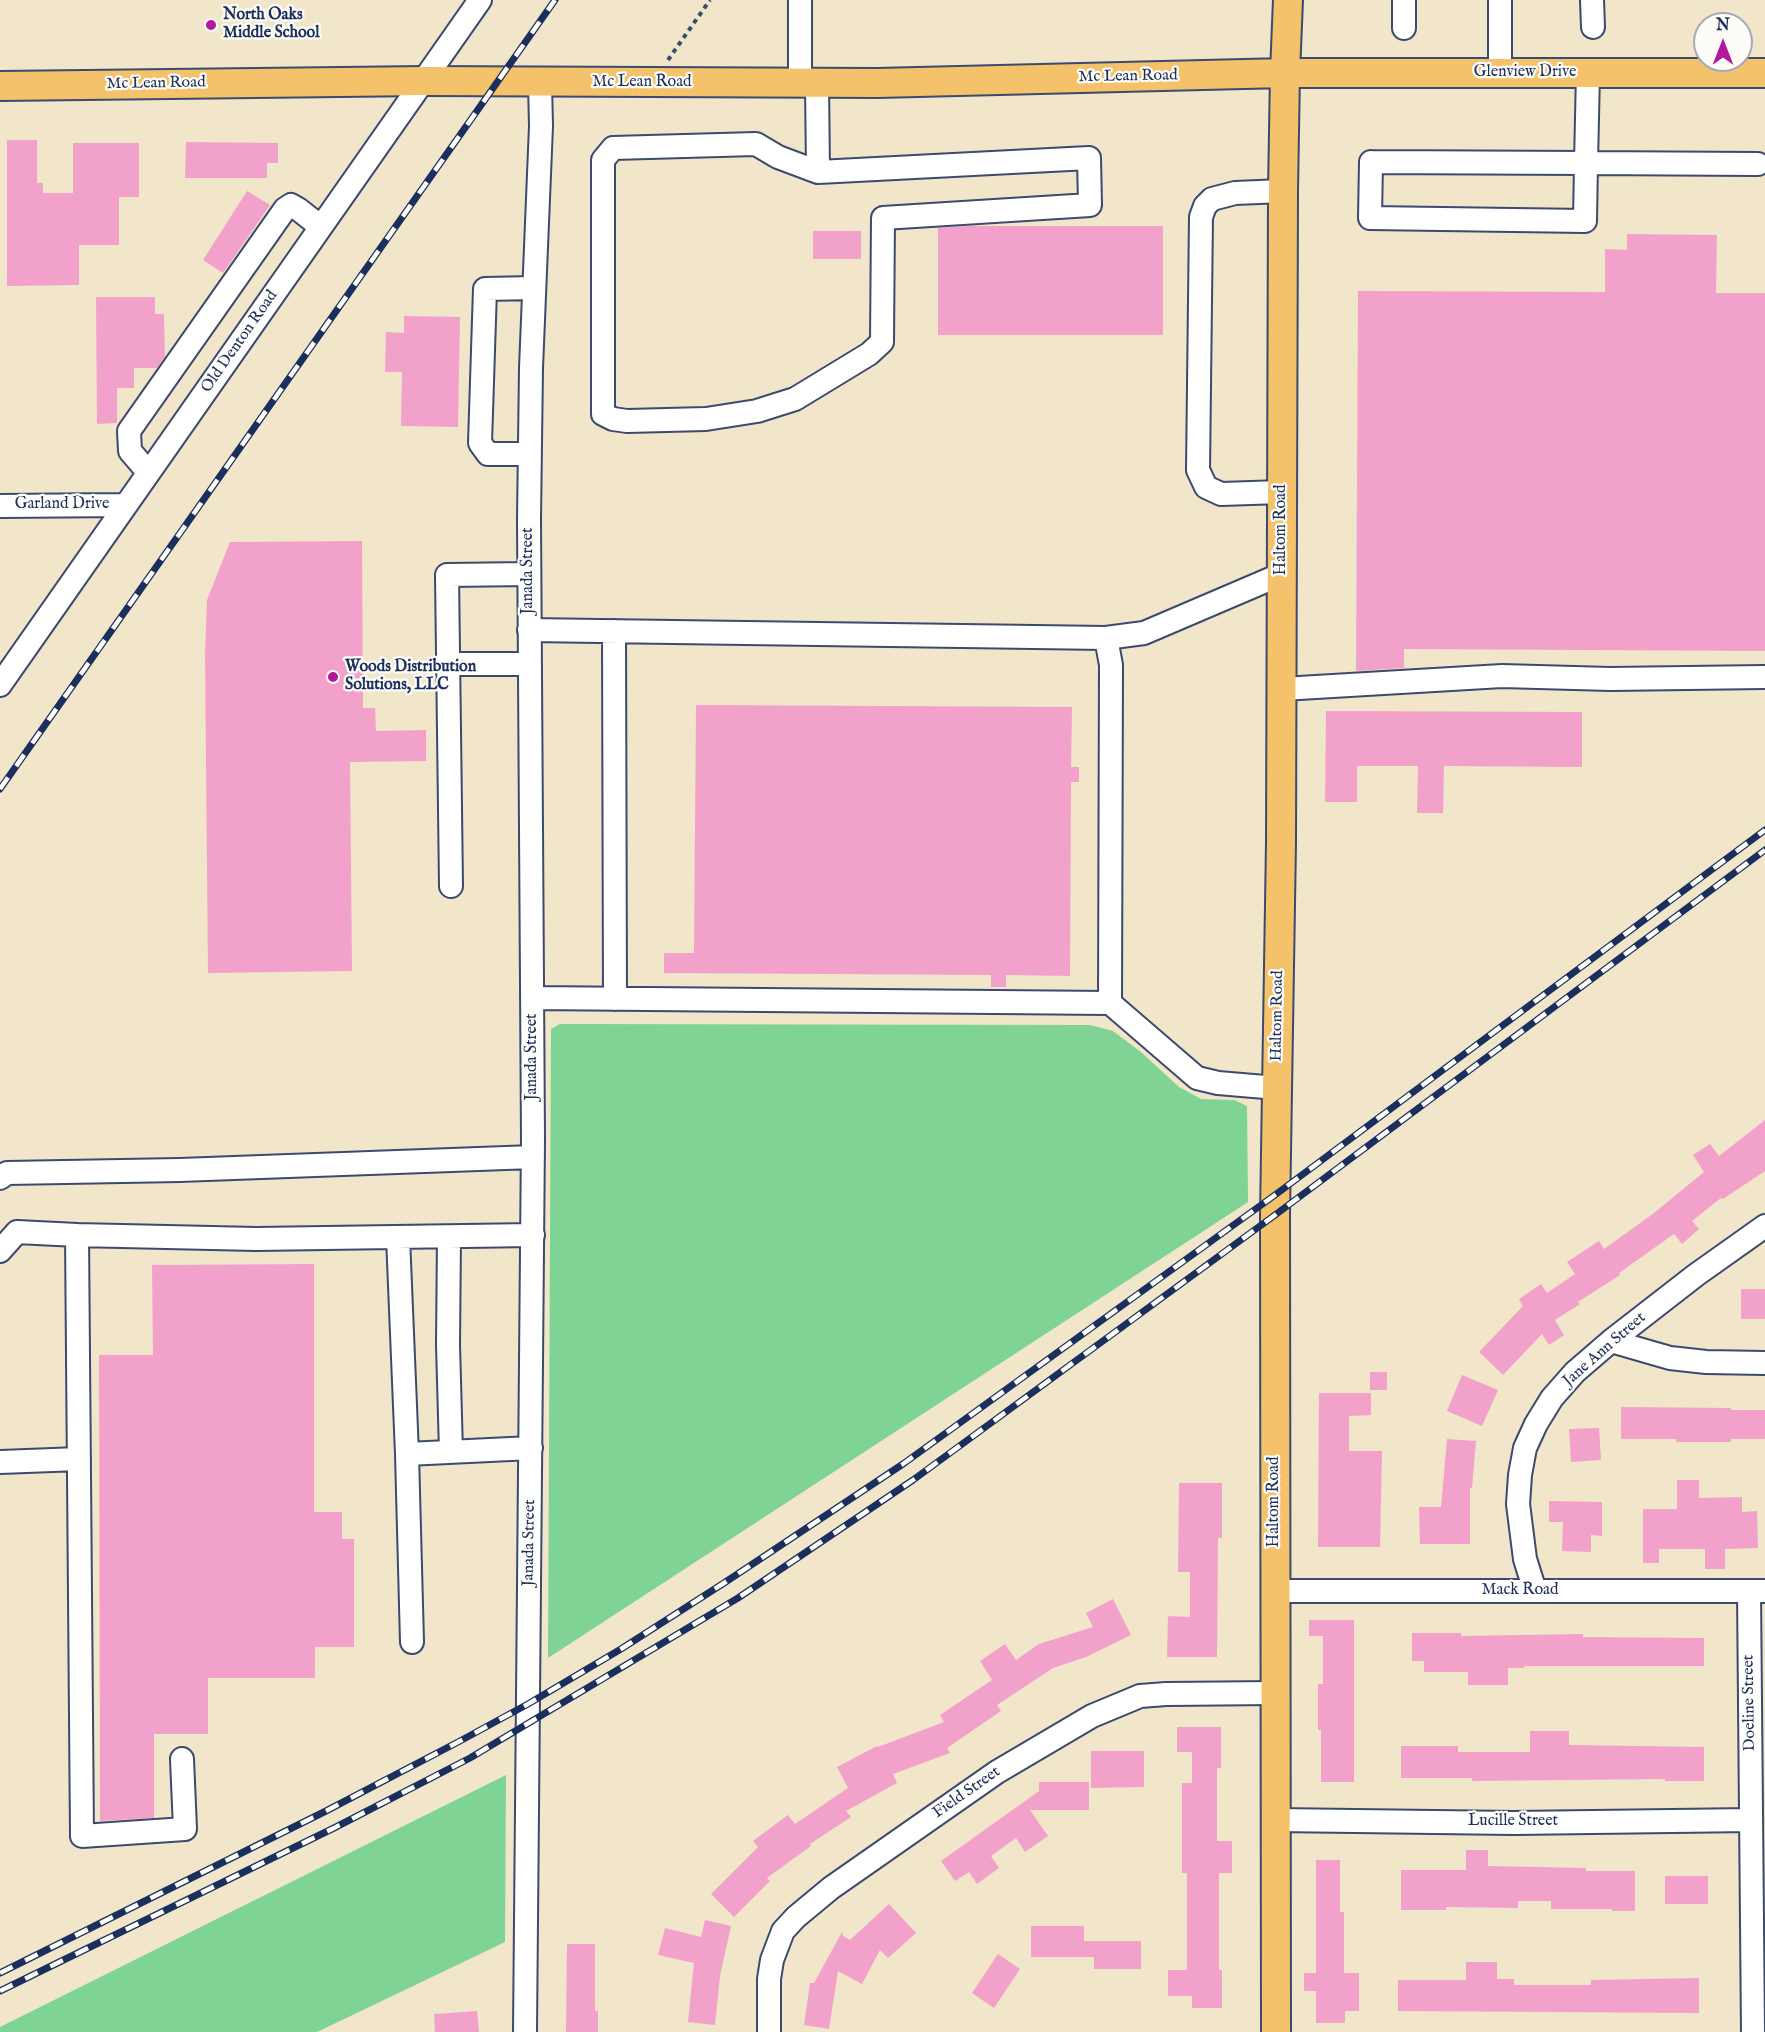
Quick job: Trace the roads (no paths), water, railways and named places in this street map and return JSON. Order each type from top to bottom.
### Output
[{"type":"main road","name":"Haltom Road","points":[[1276,2032],[1275,1215],[1282,689],[1283,191],[1288,0]]},
{"type":"main road","name":"Mc Lean Road","points":[[0,86],[424,81],[809,82],[1285,73]]},
{"type":"main road","name":"Glenview Drive","points":[[1285,73],[1765,73]]},
{"type":"street","name":"Old Denton Road","points":[[0,685],[480,0]]},
{"type":"street","points":[[800,0],[818,172]]},
{"type":"street","points":[[1404,0],[1404,28]]},
{"type":"street","points":[[1500,0],[1500,73]]},
{"type":"street","points":[[1592,0],[1593,27]]},
{"type":"street","points":[[1588,73],[1586,163],[1585,221],[1370,218],[1371,162],[1586,163],[1758,164]]},
{"type":"street","name":"Janada Street","points":[[525,2032],[533,1235],[529,574],[534,288],[541,126],[540,82]]},
{"type":"street","points":[[756,144],[778,157],[818,172],[1089,158],[1090,205],[883,218],[882,342],[869,354],[795,399],[757,411],[706,419],[627,421],[613,419],[603,414],[603,160],[613,148],[756,144]]},
{"type":"street","points":[[1282,492],[1221,494],[1206,487],[1198,470],[1201,217],[1205,206],[1212,200],[1235,193],[1283,191]]},
{"type":"street","points":[[148,472],[130,451],[129,431],[285,208],[291,205],[298,208],[321,227]]},
{"type":"street","points":[[530,454],[488,454],[480,443],[485,289],[534,288]]},
{"type":"street","points":[[210,316],[243,339]]},
{"type":"street","name":"Garland Drive","points":[[0,506],[125,505]]},
{"type":"street","points":[[451,886],[447,575],[529,574]]},
{"type":"street","points":[[529,630],[1106,638],[1144,633],[1282,574]]},
{"type":"street","points":[[614,631],[615,999]]},
{"type":"street","points":[[1106,638],[1111,665],[1110,1003]]},
{"type":"street","points":[[448,664],[529,664]]},
{"type":"street","points":[[1282,689],[1502,676],[1610,679],[1765,677]]},
{"type":"street","points":[[532,998],[1110,1003],[1197,1078],[1218,1083],[1277,1088]]},
{"type":"street","points":[[0,1178],[7,1173],[533,1157]]},
{"type":"street","name":"Jane Ann Street","points":[[1535,1591],[1525,1559],[1518,1504],[1520,1475],[1525,1448],[1552,1398],[1575,1372],[1611,1341],[1696,1275],[1765,1226]]},
{"type":"street","points":[[0,1251],[17,1232],[256,1239],[533,1235]]},
{"type":"street","points":[[77,1235],[82,1836],[185,1829],[182,1759]]},
{"type":"street","points":[[398,1237],[412,1642]]},
{"type":"street","points":[[449,1237],[448,1345],[451,1452]]},
{"type":"street","points":[[1611,1341],[1670,1358],[1706,1362],[1765,1363]]},
{"type":"street","points":[[407,1454],[531,1448]]},
{"type":"street","points":[[0,1462],[79,1459]]},
{"type":"street","name":"Mack Road","points":[[1275,1591],[1757,1591]]},
{"type":"street","name":"Doeline Street","points":[[1753,2032],[1757,1591]]},
{"type":"street","name":"Field Street","points":[[769,2032],[769,1978],[772,1960],[783,1931],[831,1888],[997,1772],[1092,1716],[1140,1696],[1275,1693]]},
{"type":"street","name":"Lucille Street","points":[[1275,1820],[1514,1822],[1756,1834]]},
{"type":"railway","points":[[0,789],[555,0]]},
{"type":"railway","points":[[0,1973],[326,1811],[460,1741],[621,1649],[724,1583],[903,1464],[1275,1195],[1765,830]]},
{"type":"railway","points":[[0,1991],[334,1828],[470,1758],[738,1598],[913,1480],[1275,1215],[1765,850]]},
{"type":"place","name":"North Oaks Middle School","points":[[211,25]]},
{"type":"place","name":"Woods Distribution Solutions, LLC","points":[[333,677]]}]
